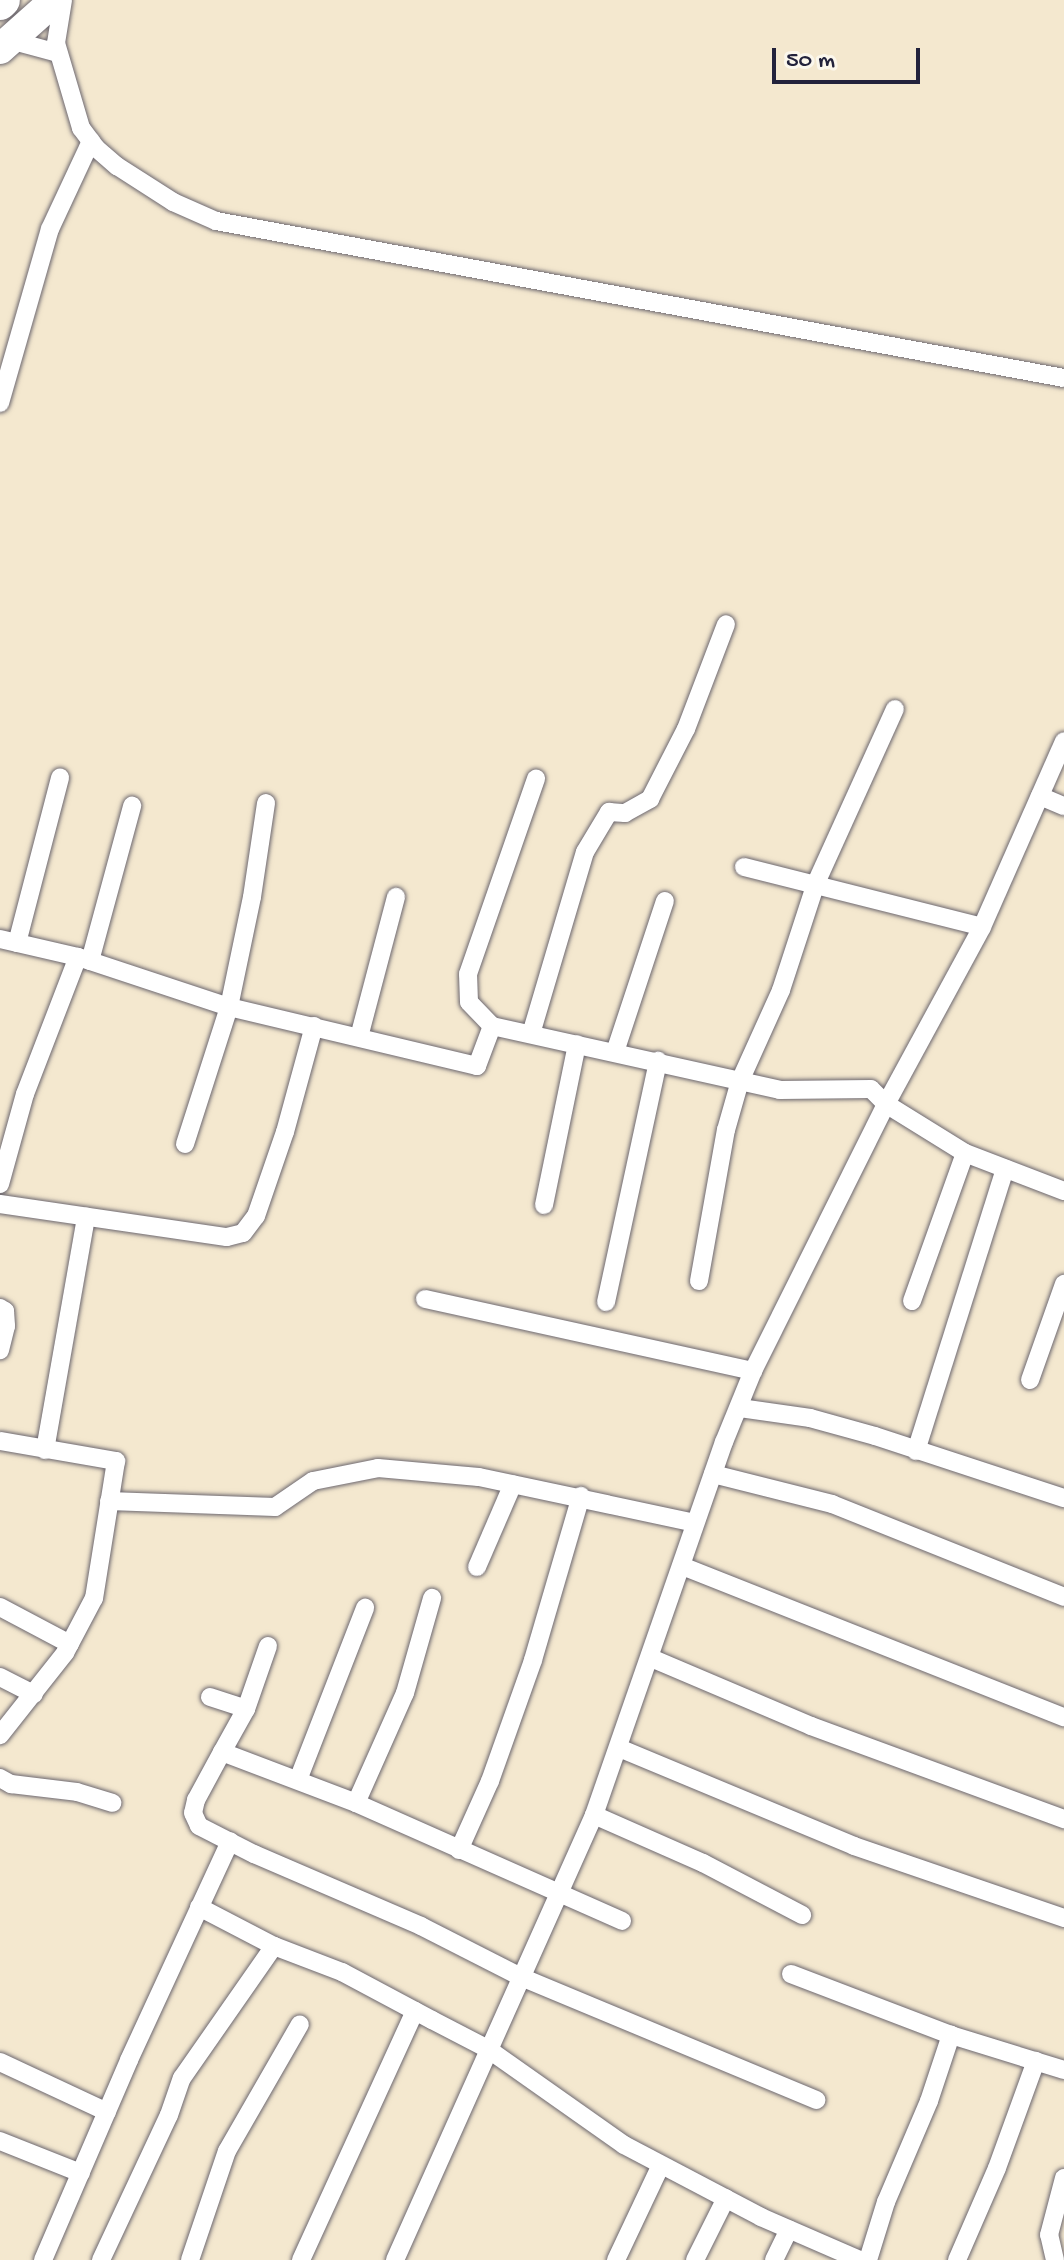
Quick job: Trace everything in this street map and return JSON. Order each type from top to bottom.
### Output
[{"type":"main road","points":[[5,45],[55,0]]},
{"type":"street","points":[[63,0],[57,28],[58,53],[73,106],[91,141],[117,166],[173,202],[242,228],[1064,378]]},
{"type":"street","points":[[5,45],[58,53]]},
{"type":"street","points":[[0,403],[50,229],[91,141]]},
{"type":"street","points":[[531,1034],[585,852],[609,812],[625,813],[650,799],[686,729],[726,624]]},
{"type":"street","points":[[699,1281],[726,1130],[740,1081],[781,990],[816,883],[895,709]]},
{"type":"street","points":[[395,2260],[594,1815],[651,1658],[695,1523],[753,1371],[886,1104],[982,927],[1064,741]]},
{"type":"street","points":[[60,778],[9,941],[84,959],[229,1007],[477,1066],[492,1026]]},
{"type":"street","points":[[536,779],[468,974],[469,1002],[492,1026],[780,1090],[871,1089],[886,1104],[965,1153],[1064,1191]]},
{"type":"street","points":[[1040,796],[1064,806]]},
{"type":"street","points":[[185,1144],[229,1007],[252,897],[266,803]]},
{"type":"street","points":[[0,1184],[25,1094],[84,959],[132,806]]},
{"type":"street","points":[[744,867],[982,927]]},
{"type":"street","points":[[359,1037],[396,897]]},
{"type":"street","points":[[615,1052],[665,901]]},
{"type":"street","points":[[0,1204],[227,1237],[243,1233],[256,1216],[276,1160],[314,1026]]},
{"type":"street","points":[[544,1205],[577,1044]]},
{"type":"street","points":[[606,1302],[658,1061]]},
{"type":"street","points":[[912,1301],[965,1153]]},
{"type":"street","points":[[916,1451],[1005,1169]]},
{"type":"street","points":[[45,1450],[86,1217]]},
{"type":"street","points":[[1030,1380],[1064,1284]]},
{"type":"street","points":[[425,1299],[753,1371]]},
{"type":"street","points":[[0,1308],[5,1311],[6,1326],[0,1350]]},
{"type":"street","points":[[740,1408],[810,1418],[1064,1498]]},
{"type":"street","points":[[0,1441],[116,1461],[94,1598],[70,1644],[0,1735]]},
{"type":"street","points":[[109,1501],[275,1507],[313,1481],[378,1468],[479,1477],[581,1496],[695,1523]]},
{"type":"street","points":[[713,1474],[832,1504],[1064,1597]]},
{"type":"street","points":[[477,1567],[513,1484]]},
{"type":"street","points":[[459,1850],[490,1781],[533,1660],[581,1496]]},
{"type":"street","points":[[682,1566],[1064,1717]]},
{"type":"street","points":[[356,1803],[405,1693],[432,1598]]},
{"type":"street","points":[[0,1607],[70,1644]]},
{"type":"street","points":[[298,1780],[365,1608]]},
{"type":"street","points":[[268,1646],[246,1709],[196,1800],[193,1813],[199,1826],[421,1926],[521,1977],[816,2100]]},
{"type":"street","points":[[651,1658],[811,1726],[1064,1819]]},
{"type":"street","points":[[0,1677],[34,1694]]},
{"type":"street","points":[[210,1697],[246,1709]]},
{"type":"street","points":[[619,1748],[854,1846],[1064,1918]]},
{"type":"street","points":[[222,1752],[356,1803],[622,1921]]},
{"type":"street","points":[[0,1778],[11,1784],[77,1792],[112,1803]]},
{"type":"street","points":[[594,1815],[703,1863],[802,1915]]},
{"type":"street","points":[[43,2260],[230,1841]]},
{"type":"street","points":[[199,1907],[274,1946],[342,1972],[488,2049],[624,2145],[789,2229],[860,2260]]},
{"type":"street","points":[[101,2260],[169,2115],[182,2078],[274,1946]]},
{"type":"street","points":[[791,1974],[951,2035],[1064,2070]]},
{"type":"street","points":[[301,2260],[415,2011]]},
{"type":"street","points":[[190,2260],[227,2151],[300,2024]]},
{"type":"street","points":[[868,2260],[886,2202],[929,2101],[951,2035]]},
{"type":"street","points":[[957,2260],[997,2168],[1036,2061]]},
{"type":"street","points":[[0,2062],[107,2112]]},
{"type":"street","points":[[0,2141],[81,2173]]},
{"type":"street","points":[[616,2260],[661,2165]]},
{"type":"street","points":[[1055,2260],[1049,2235],[1064,2178]]},
{"type":"street","points":[[695,2260],[726,2198]]},
{"type":"street","points":[[774,2260],[789,2229]]}]
